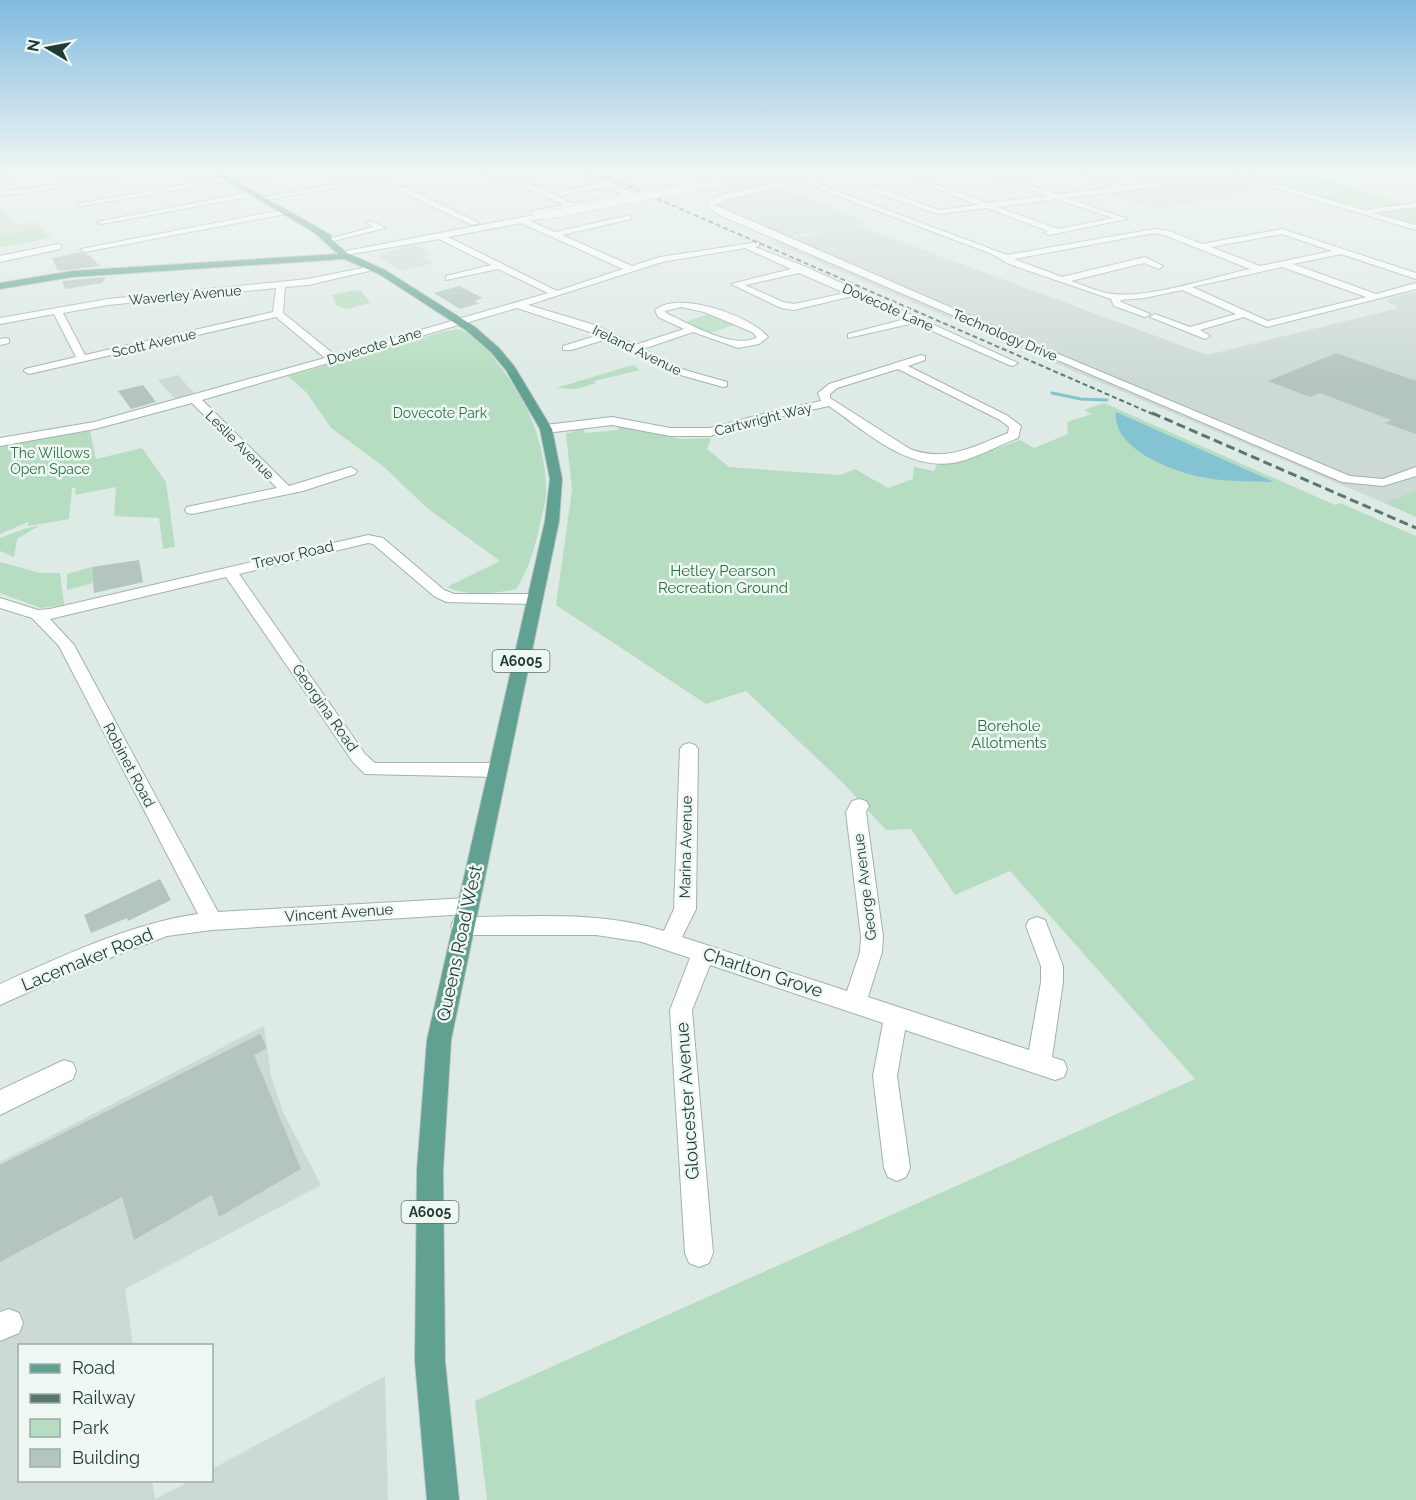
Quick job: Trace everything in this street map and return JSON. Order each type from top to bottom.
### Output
[{"type":"main road","name":"A6005","points":[[327,240],[343,255],[382,272]]},
{"type":"main road","name":"A6005","points":[[336,240],[459,321]]},
{"type":"main road","points":[[0,286],[72,274],[359,253]]},
{"type":"main road","name":"Queens Road West","points":[[443,1500],[430,1361],[430,1170],[439,1040],[556,497],[556,479],[546,429],[530,398],[495,350],[459,321]]},
{"type":"street","points":[[85,249],[133,240]]},
{"type":"street","points":[[359,253],[422,240]]},
{"type":"street","points":[[447,240],[556,294]]},
{"type":"street","points":[[565,240],[630,268]]},
{"type":"street","name":"Technology Drive","points":[[785,240],[1347,479],[1386,483],[1396,481],[1416,471]]},
{"type":"street","points":[[959,240],[1115,298],[1129,298],[1183,287],[1341,251]]},
{"type":"street","points":[[1006,258],[1105,240]]},
{"type":"street","points":[[1179,240],[1259,269]]},
{"type":"street","points":[[1199,247],[1235,240]]},
{"type":"street","points":[[1309,240],[1401,271],[1415,272]]},
{"type":"street","name":"Dovecote Lane","points":[[0,442],[95,425],[194,399],[556,294],[660,260],[751,245],[1013,363]]},
{"type":"street","points":[[1,258],[58,247]]},
{"type":"street","points":[[1130,255],[1159,266]]},
{"type":"street","points":[[1062,280],[1144,260]]},
{"type":"street","points":[[1283,264],[1375,297]]},
{"type":"street","points":[[448,278],[499,266]]},
{"type":"street","name":"Waverley Avenue","points":[[0,321],[108,302],[281,286],[315,281],[369,268]]},
{"type":"street","points":[[803,269],[736,284],[781,305],[794,307],[855,293]]},
{"type":"street","points":[[281,286],[278,315],[332,358]]},
{"type":"street","points":[[1183,287],[1267,324],[1416,286]]},
{"type":"street","points":[[1115,298],[1117,304],[1205,336]]},
{"type":"street","points":[[635,348],[693,329],[738,345],[752,344],[763,337],[756,330],[688,304],[675,303],[660,310],[661,315],[693,329]]},
{"type":"street","name":"Ireland Avenue","points":[[517,305],[594,328],[681,372],[723,384]]},
{"type":"street","points":[[57,311],[82,359]]},
{"type":"street","points":[[1190,330],[1245,314]]},
{"type":"street","name":"Scott Avenue","points":[[29,371],[278,315]]},
{"type":"street","points":[[852,336],[915,320]]},
{"type":"street","points":[[874,330],[894,339]]},
{"type":"street","points":[[563,349],[608,335]]},
{"type":"street","points":[[984,360],[996,355]]},
{"type":"street","name":"Cartwright Way","points":[[829,403],[824,393],[833,386],[921,358]]},
{"type":"street","points":[[829,403],[906,452],[922,458],[952,459],[1014,435],[1015,426],[1004,418],[900,366]]},
{"type":"street","name":"Leslie Avenue","points":[[194,399],[286,490]]},
{"type":"street","name":"Cartwright Way","points":[[546,429],[612,421],[670,432],[710,432],[767,416],[829,403]]},
{"type":"street","name":"Leslie Avenue","points":[[192,510],[286,490],[351,471]]},
{"type":"street","name":"Trevor Road","points":[[37,615],[97,604],[230,570],[368,539],[378,541],[439,593],[451,599],[534,599]]},
{"type":"street","name":"Georgina Road","points":[[230,570],[359,758],[371,769],[498,770]]},
{"type":"street","points":[[0,603],[37,615]]},
{"type":"street","name":"Robinet Road","points":[[37,615],[60,636],[66,645],[212,921]]},
{"type":"street","name":"Marina Avenue","points":[[669,942],[685,909],[689,749]]},
{"type":"street","name":"George Avenue","points":[[855,1002],[872,952],[856,812],[859,806]]},
{"type":"street","name":"Vincent Avenue","points":[[212,921],[386,909],[464,916]]},
{"type":"street","name":"Charlton Grove","points":[[464,916],[622,928],[1047,1066],[1052,966],[1037,926]]},
{"type":"street","name":"Lacemaker Road","points":[[0,995],[60,967],[130,939],[166,927],[212,921]]},
{"type":"street","name":"Gloucester Avenue","points":[[699,1253],[681,1010],[703,953]]},
{"type":"street","points":[[896,1016],[885,1076],[897,1168]]},
{"type":"street","points":[[0,1103],[64,1071]]},
{"type":"shaded area","points":[[0,240],[42,240],[0,248]]},
{"type":"shaded area","points":[[787,240],[896,240],[1207,355],[1399,308],[1388,302],[1388,298],[1416,292],[1416,492],[1384,503],[773,243]]},
{"type":"shaded area","points":[[415,245],[432,254],[422,257],[433,263],[401,271],[377,255]]},
{"type":"shaded area","points":[[178,375],[194,393],[175,399],[158,380]]},
{"type":"shaded area","points":[[264,1026],[271,1076],[283,1112],[321,1185],[125,1289],[133,1344],[18,1344],[18,1482],[152,1482],[155,1499],[188,1482],[213,1482],[213,1468],[385,1376],[388,1500],[0,1500],[0,1162]]},
{"type":"green space","points":[[0,240],[37,240],[0,247]]},
{"type":"green space","points":[[354,290],[361,291],[370,303],[346,309],[336,305],[332,295]]},
{"type":"green space","points":[[709,314],[734,325],[710,333],[685,322]]},
{"type":"green space","name":"Dovecote Park","points":[[458,329],[470,334],[481,343],[509,378],[533,422],[542,454],[546,493],[537,537],[524,575],[516,589],[508,591],[471,593],[447,587],[500,561],[427,508],[384,467],[331,428],[307,393],[288,376]]},
{"type":"green space","points":[[633,365],[640,370],[594,381],[596,383],[576,389],[556,388]]},
{"type":"green space","points":[[1104,403],[1335,505],[1340,503],[1416,536],[1416,1500],[487,1500],[475,1401],[1195,1079],[1010,871],[955,895],[911,829],[886,830],[843,783],[746,691],[706,704],[556,605],[572,490],[566,434],[583,428],[585,433],[618,430],[619,426],[681,439],[711,438],[707,449],[729,467],[840,475],[855,469],[888,488],[913,479],[914,467],[934,471],[937,464],[957,463],[1020,440],[1034,448],[1068,434],[1067,422],[1092,414],[1084,410]]},
{"type":"green space","name":"The Willows Open Space","points":[[90,431],[96,459],[142,448],[166,482],[175,547],[163,549],[159,518],[114,516],[116,487],[75,495],[76,488],[72,488],[69,519],[28,526],[28,522],[0,534],[0,445]]},
{"type":"green space","points":[[1416,491],[1416,517],[1384,503]]},
{"type":"green space","points":[[40,525],[17,539],[14,557],[0,551],[0,538]]},
{"type":"green space","points":[[0,562],[40,573],[60,573],[64,605],[41,608],[0,593]]},
{"type":"green space","points":[[92,567],[93,583],[67,590],[67,574]]},
{"type":"water","points":[[1116,412],[1274,482],[1210,479],[1160,464],[1133,447],[1124,437],[1117,425]]},
{"type":"building","points":[[81,252],[88,254],[100,266],[58,271],[52,258]]},
{"type":"building","points":[[106,277],[102,283],[65,289],[62,281]]},
{"type":"building","points":[[459,286],[483,298],[474,301],[480,303],[460,309],[434,293]]},
{"type":"building","points":[[1336,353],[1416,381],[1416,434],[1385,423],[1391,420],[1320,393],[1310,397],[1268,381]]},
{"type":"building","points":[[143,385],[156,402],[131,409],[118,391]]},
{"type":"building","points":[[139,560],[143,582],[94,593],[92,567]]},
{"type":"building","points":[[160,879],[171,900],[128,921],[127,918],[91,933],[84,915]]},
{"type":"building","points":[[260,1034],[267,1048],[254,1055],[301,1169],[219,1217],[212,1195],[134,1240],[122,1197],[0,1262],[0,1165]]},
{"type":"waterway","points":[[1052,393],[1081,399],[1107,400]]},
{"type":"railway","points":[[752,240],[1155,415]]},
{"type":"railway","points":[[1152,413],[1416,528]]},
{"type":"park label","name":"Hetley Pearson Recreation Ground","points":[[723,580]]},
{"type":"park label","name":"Borehole Allotments","points":[[1009,734]]}]
